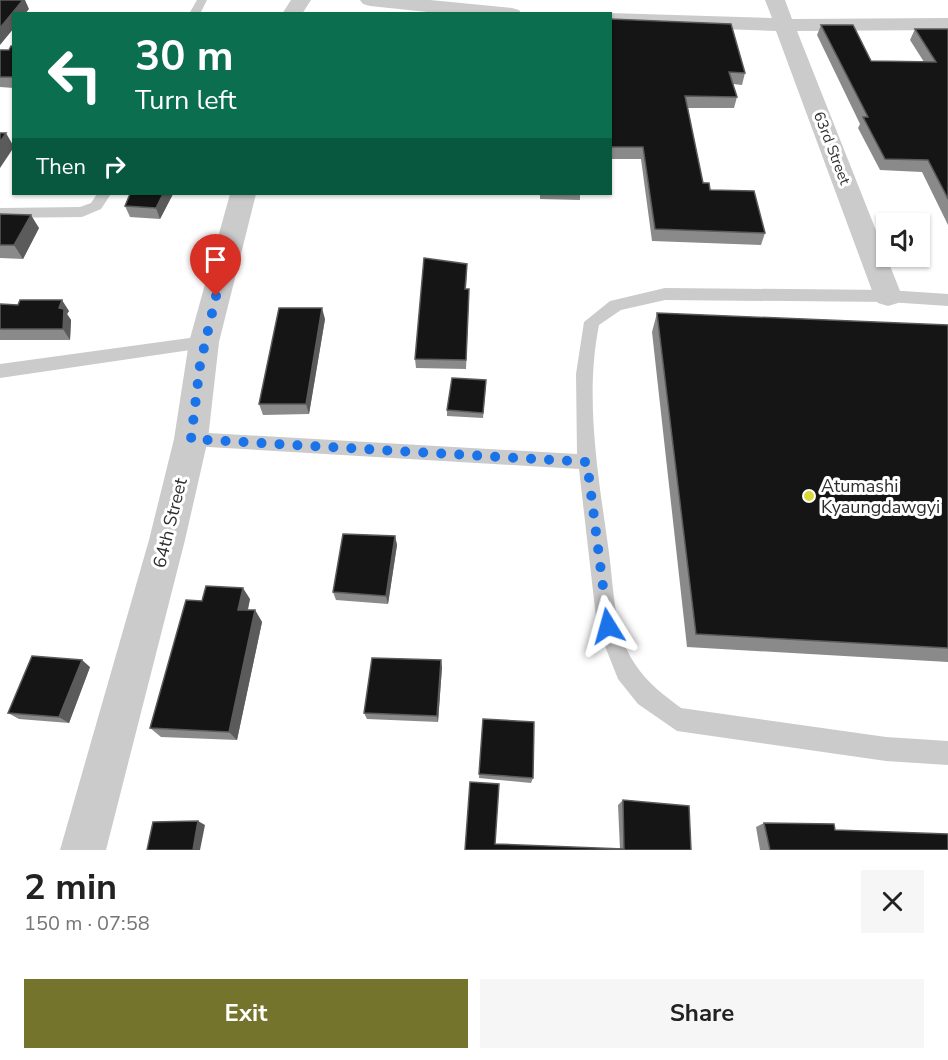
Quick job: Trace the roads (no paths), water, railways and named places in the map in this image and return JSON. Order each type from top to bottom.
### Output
[{"type":"street","points":[[370,0],[490,12]]},
{"type":"street","name":"63rd Street","points":[[774,0],[888,296]]},
{"type":"street","points":[[612,19],[785,25],[948,24]]},
{"type":"street","name":"64th Street","points":[[83,850],[167,540],[191,439],[204,342],[243,195]]},
{"type":"lane","points":[[0,213],[82,212],[96,206],[103,195]]},
{"type":"lane","points":[[948,300],[888,296],[665,294],[641,298],[609,310],[592,321],[584,359],[587,462],[608,626],[626,671],[646,696],[677,719],[886,749],[948,753]]},
{"type":"lane","points":[[0,371],[204,342]]},
{"type":"lane","points":[[191,439],[587,462]]},
{"type":"place","name":"Atumashi Kyaungdawgyi","points":[[809,496]]}]
